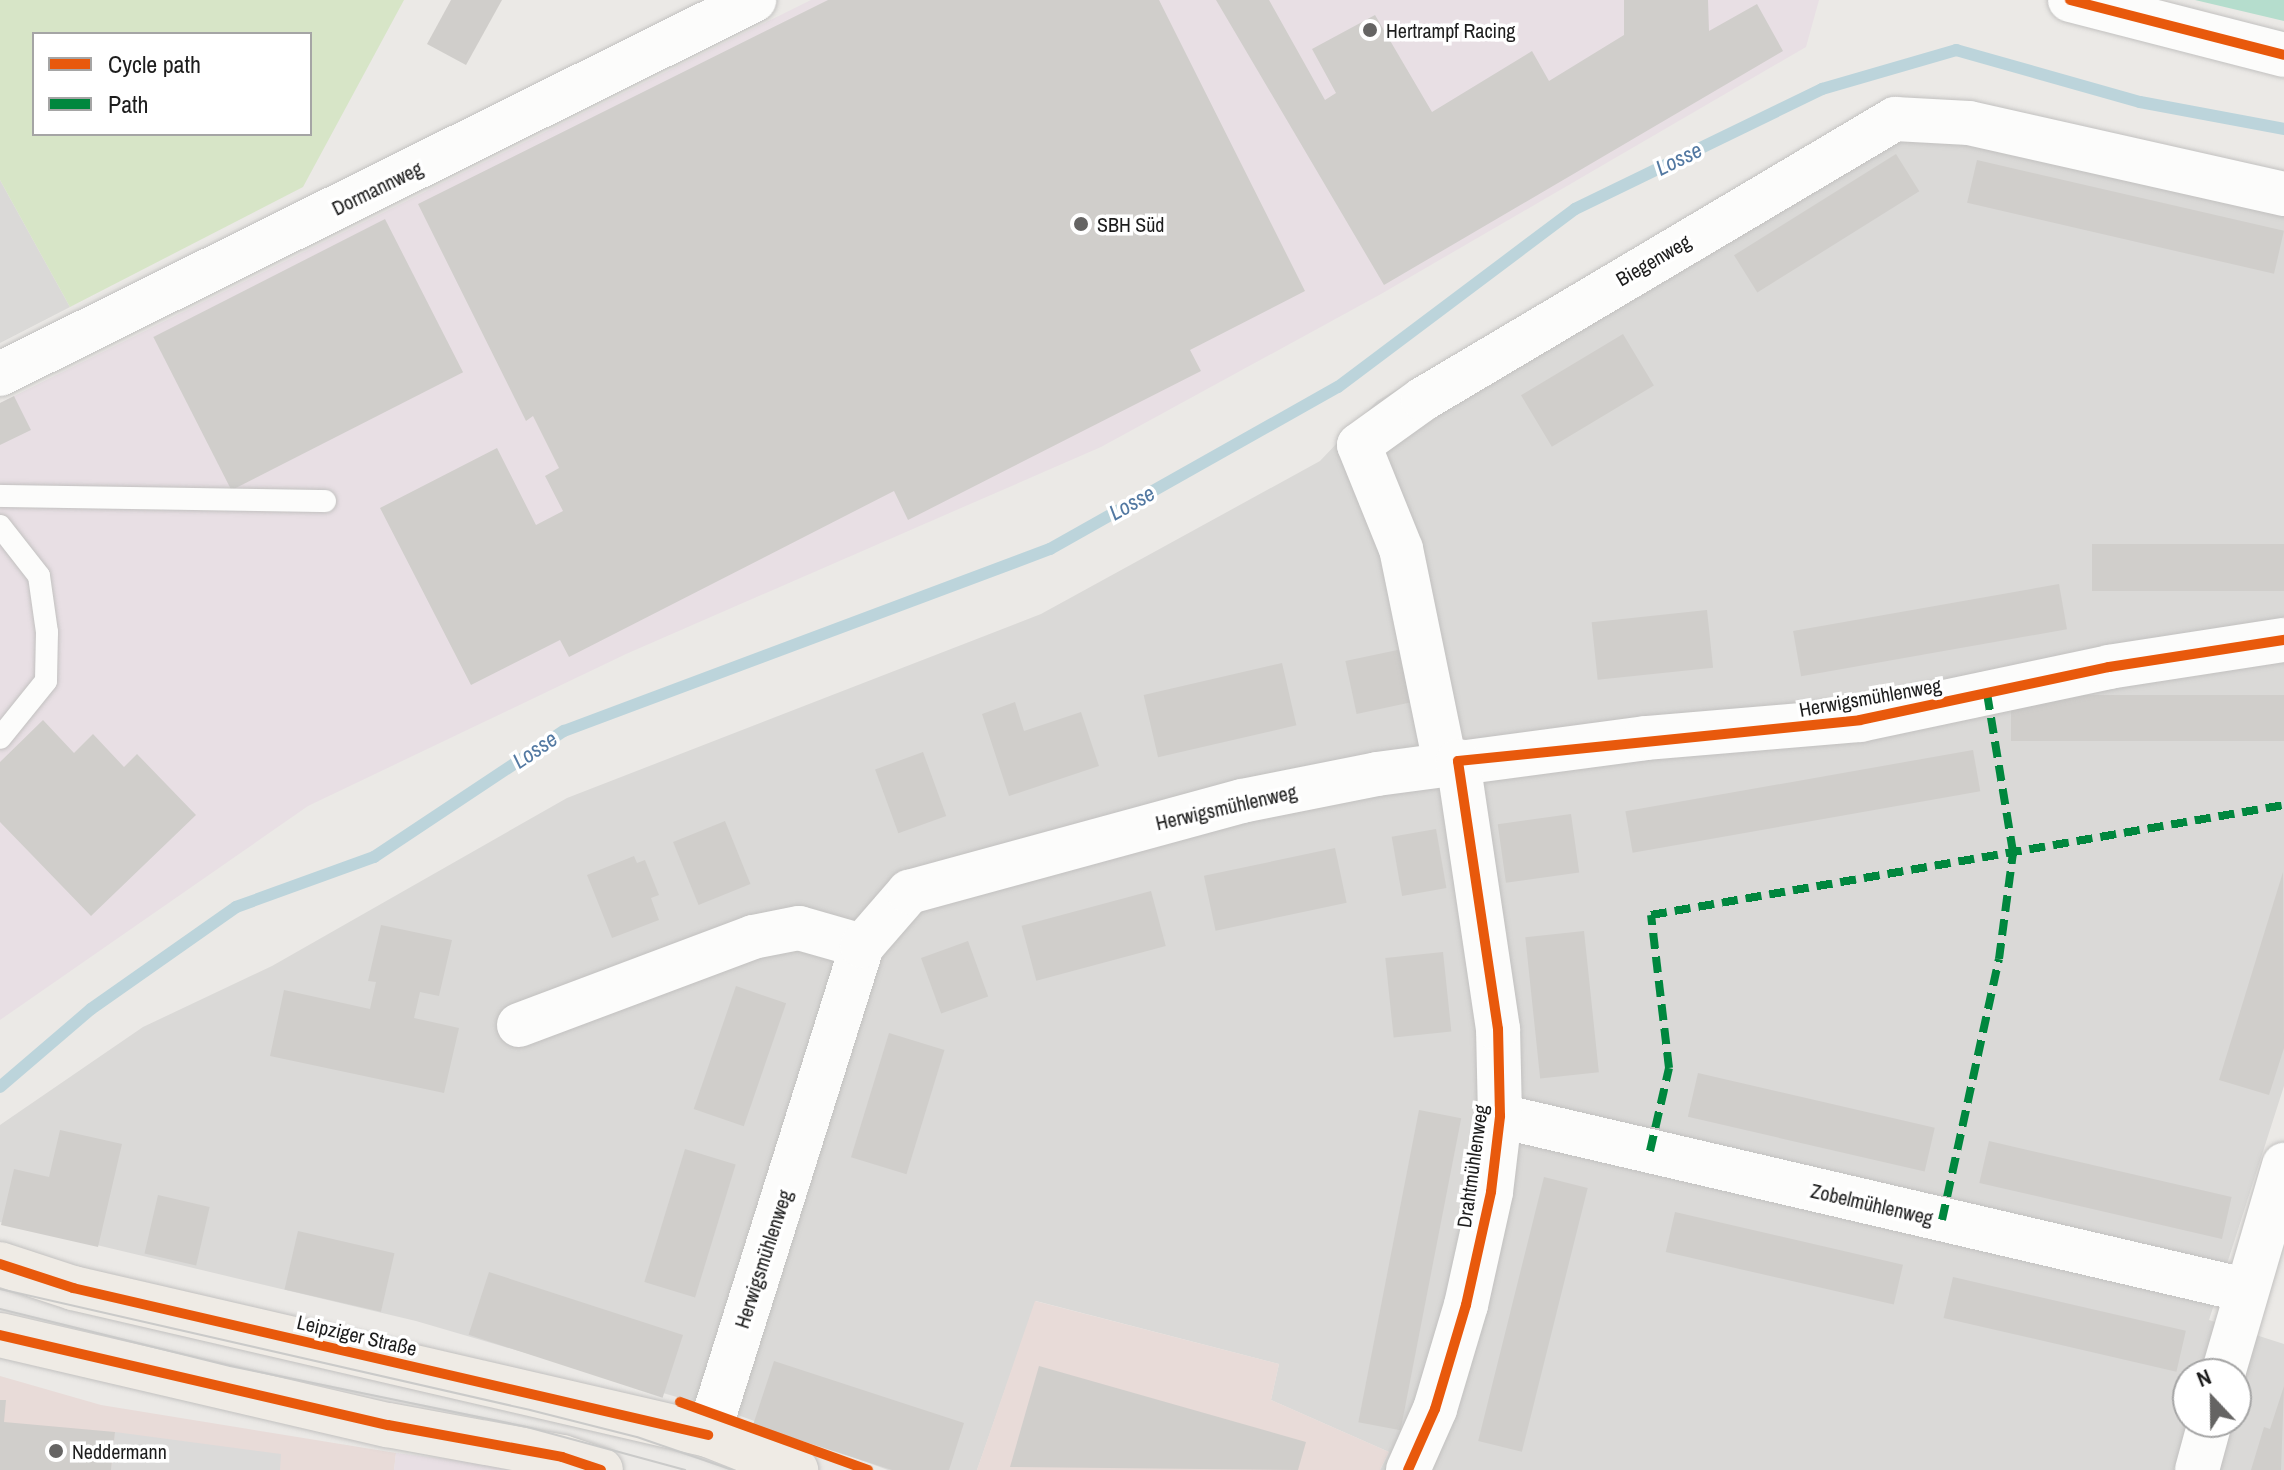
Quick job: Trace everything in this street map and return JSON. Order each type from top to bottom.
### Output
[{"type":"main road","name":"Leipziger Straße","points":[[0,1264],[73,1288],[708,1435],[796,1470]]},
{"type":"main road","points":[[0,1335],[388,1425],[562,1457],[601,1470]]},
{"type":"street","name":"Dormannweg","points":[[0,374],[754,0]]},
{"type":"street","points":[[2070,0],[2284,55]]},
{"type":"street","name":"Biegenweg","points":[[1452,762],[1401,549],[1359,445],[1423,399],[1895,119],[1969,123],[2284,194]]},
{"type":"street","name":"Herwigsmühlenweg","points":[[708,1435],[862,946],[909,892],[1242,801],[1452,762],[1860,720],[2109,667],[2284,640]]},
{"type":"street","name":"Drahtmühlenweg","points":[[1408,1470],[1435,1409],[1466,1305],[1491,1192],[1500,1116],[1498,1029],[1452,762]]},
{"type":"street","points":[[519,1025],[753,937],[799,928],[862,946]]},
{"type":"street","name":"Zobelmühlenweg","points":[[1500,1116],[2259,1284]]},
{"type":"street","points":[[2229,1358],[2259,1284],[2284,1165]]},
{"type":"street","points":[[2197,1470],[2206,1438]]},
{"type":"lane","points":[[0,496],[325,501]]},
{"type":"lane","points":[[0,526],[12,536],[39,576],[47,632],[46,681],[0,738]]},
{"type":"shaded area","points":[[811,0],[1819,0],[1806,47],[1381,294],[1101,447],[626,654],[308,806],[0,1020],[0,403]]},
{"type":"shaded area","points":[[1894,102],[2284,180],[2284,1086],[2209,1320],[2284,1344],[2284,1470],[1380,1470],[1389,1452],[1271,1400],[1279,1364],[1036,1301],[977,1470],[888,1470],[735,1414],[416,1321],[0,1222],[0,1125],[143,1027],[272,966],[567,798],[1041,614],[1320,461],[1377,401]]},
{"type":"shaded area","points":[[0,180],[70,307],[0,343]]},
{"type":"shaded area","points":[[1035,1301],[1279,1364],[1271,1400],[1389,1452],[1380,1470],[977,1470]]},
{"type":"shaded area","points":[[0,1376],[101,1405],[396,1453],[394,1470],[0,1470]]},
{"type":"shaded area","points":[[115,1432],[281,1454],[280,1470],[111,1470]]},
{"type":"shaded area","points":[[396,1453],[538,1470],[394,1470]]},
{"type":"green space","points":[[0,0],[404,0],[303,187],[70,307],[0,180]]},
{"type":"green space","points":[[2195,0],[2284,0],[2284,21]]},
{"type":"building","points":[[451,0],[502,0],[466,65],[427,44]]},
{"type":"building","points":[[828,0],[1159,0],[1305,291],[1190,350],[1201,371],[908,520],[894,491],[569,657],[560,640],[471,685],[380,508],[497,448],[536,525],[563,511],[545,476],[559,468],[533,416],[526,421],[418,204]]},
{"type":"building","points":[[1216,0],[1269,0],[1325,100],[1336,93],[1312,49],[1375,15],[1432,112],[1532,51],[1549,81],[1624,35],[1624,0],[1708,0],[1709,31],[1757,4],[1783,51],[1384,285]]},
{"type":"building","points":[[1896,154],[1919,191],[1757,293],[1734,255]]},
{"type":"building","points":[[1977,160],[2284,231],[2274,274],[1967,203]]},
{"type":"building","points":[[385,219],[463,372],[231,490],[153,337]]},
{"type":"building","points":[[1623,334],[1654,385],[1552,447],[1521,395]]},
{"type":"building","points":[[14,396],[31,430],[0,445],[0,403]]},
{"type":"building","points":[[2092,544],[2284,544],[2284,591],[2092,591]]},
{"type":"building","points":[[2059,584],[2067,629],[1801,676],[1793,631]]},
{"type":"building","points":[[1707,610],[1713,668],[1598,680],[1592,622]]},
{"type":"building","points":[[1407,648],[1418,701],[1357,714],[1345,661]]},
{"type":"building","points":[[1282,663],[1296,725],[1158,757],[1144,695]]},
{"type":"building","points":[[2011,695],[2284,695],[2284,741],[2011,741]]},
{"type":"building","points":[[1015,702],[1024,731],[1081,712],[1099,766],[1009,796],[982,714]]},
{"type":"building","points":[[43,720],[74,753],[93,734],[124,767],[137,754],[196,815],[91,916],[0,822],[0,762]]},
{"type":"building","points":[[1973,750],[1980,791],[1633,853],[1625,811]]},
{"type":"building","points":[[923,752],[946,816],[898,833],[875,769]]},
{"type":"building","points":[[1571,814],[1579,872],[1506,883],[1498,824]]},
{"type":"building","points":[[725,821],[750,884],[699,905],[673,842]]},
{"type":"building","points":[[1436,829],[1446,888],[1402,896],[1392,837]]},
{"type":"building","points":[[1335,848],[1347,903],[1216,931],[1204,876]]},
{"type":"building","points":[[634,856],[637,863],[645,860],[659,895],[651,898],[659,920],[612,938],[587,875]]},
{"type":"building","points":[[2283,872],[2284,1048],[2269,1095],[2219,1080]]},
{"type":"building","points":[[1151,891],[1166,946],[1036,981],[1022,926]]},
{"type":"building","points":[[381,925],[452,940],[439,996],[420,992],[414,1018],[459,1028],[444,1093],[270,1056],[284,990],[370,1009],[376,982],[368,981]]},
{"type":"building","points":[[1584,931],[1599,1072],[1540,1078],[1525,937]]},
{"type":"building","points":[[968,941],[988,996],[941,1014],[921,958]]},
{"type":"building","points":[[1443,952],[1451,1032],[1394,1038],[1385,958]]},
{"type":"building","points":[[736,986],[786,1003],[744,1126],[694,1109]]},
{"type":"building","points":[[889,1033],[944,1050],[906,1174],[851,1157]]},
{"type":"building","points":[[1698,1073],[1935,1128],[1925,1172],[1688,1117]]},
{"type":"building","points":[[1419,1110],[1461,1118],[1401,1430],[1358,1422]]},
{"type":"building","points":[[60,1130],[122,1144],[98,1247],[1,1225],[14,1169],[49,1177]]},
{"type":"building","points":[[1989,1141],[2232,1197],[2222,1239],[1979,1183]]},
{"type":"building","points":[[685,1149],[736,1164],[695,1297],[644,1282]]},
{"type":"building","points":[[1544,1177],[1588,1188],[1522,1452],[1478,1441]]},
{"type":"building","points":[[158,1195],[210,1207],[196,1265],[145,1253]]},
{"type":"building","points":[[1675,1212],[1903,1265],[1894,1305],[1666,1252]]},
{"type":"building","points":[[298,1231],[394,1253],[381,1312],[285,1289]]},
{"type":"building","points":[[489,1272],[683,1335],[663,1398],[469,1335]]},
{"type":"building","points":[[1953,1277],[2186,1331],[2180,1358],[2172,1358],[2172,1371],[1944,1318]]},
{"type":"building","points":[[774,1361],[964,1423],[949,1470],[892,1470],[753,1425]]},
{"type":"building","points":[[1039,1366],[1306,1442],[1298,1470],[1010,1467]]},
{"type":"building","points":[[2284,1386],[2281,1470],[2251,1470],[2264,1427],[2270,1429]]},
{"type":"building","name":"Neddermann","points":[[0,1400],[6,1400],[4,1422],[115,1432],[111,1470],[0,1470]]},
{"type":"waterway","name":"Losse","points":[[0,1087],[91,1009],[236,907],[374,857],[564,731],[1050,549],[1338,387],[1575,209],[1822,89],[1956,50],[2140,102],[2284,129]]},
{"type":"tram line","points":[[0,1289],[530,1410],[637,1437],[733,1470]]},
{"type":"tram line","points":[[0,1309],[230,1366],[527,1427],[685,1470]]},
{"type":"marked path","points":[[1942,1220],[1999,959],[2013,852],[1987,693]]},
{"type":"marked path","points":[[1650,1151],[1669,1068],[1651,915],[2284,805]]},
{"type":"cycle path","points":[[2070,0],[2284,55]]},
{"type":"cycle path","points":[[1408,1470],[1435,1409],[1466,1305],[1491,1192],[1500,1116],[1498,1029],[1458,761],[1860,720],[2109,667],[2284,640]]},
{"type":"cycle path","points":[[0,1264],[73,1288],[708,1435]]},
{"type":"cycle path","points":[[0,1335],[388,1425],[562,1457],[601,1470]]},
{"type":"cycle path","points":[[680,1402],[868,1470]]},
{"type":"place","name":"Hertrampf Racing","points":[[1370,30]]},
{"type":"place","name":"SBH Süd","points":[[1081,224]]},
{"type":"place","name":"Neddermann","points":[[56,1451]]}]
